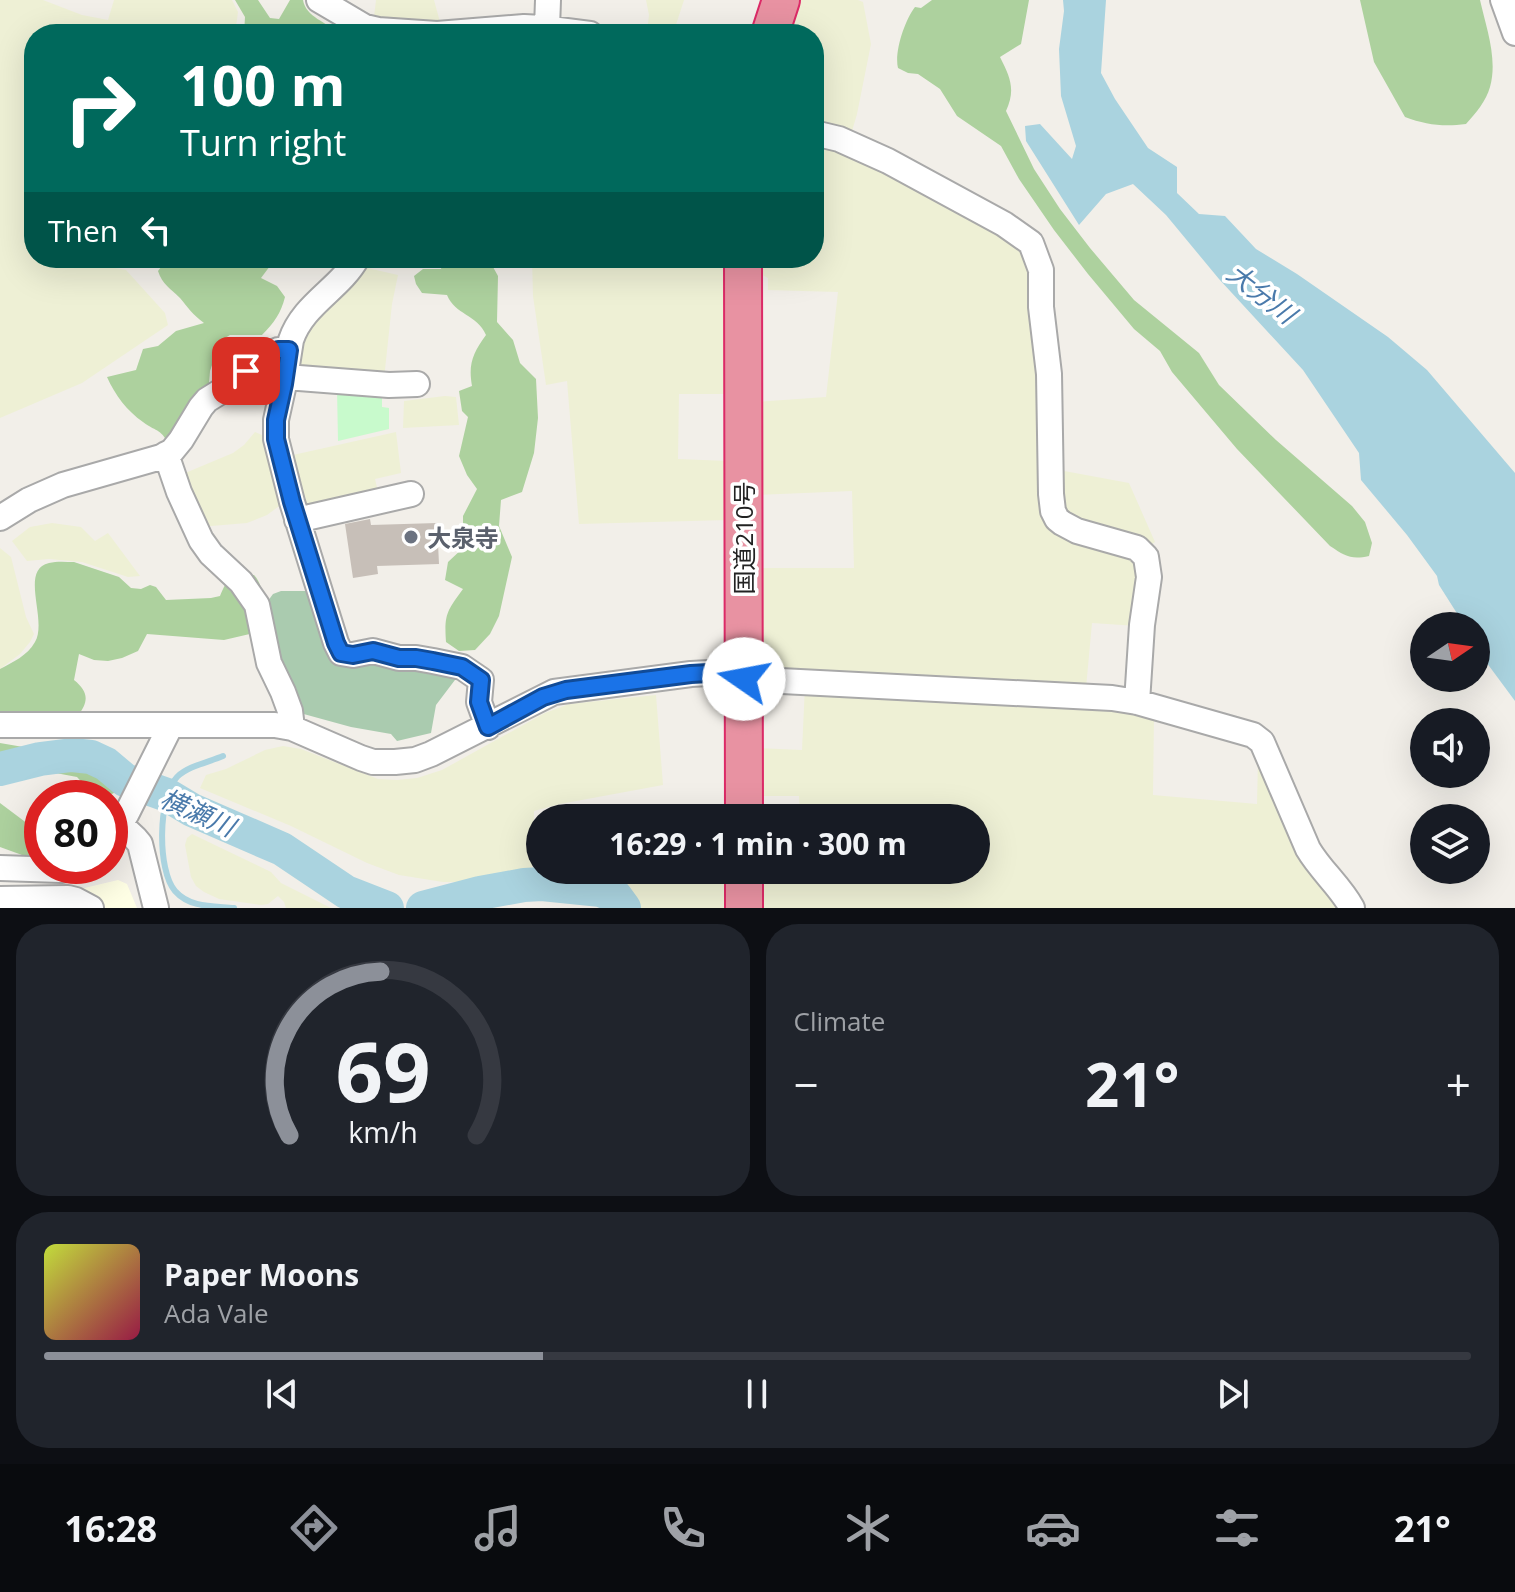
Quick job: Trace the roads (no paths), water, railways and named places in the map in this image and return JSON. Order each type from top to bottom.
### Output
[{"type":"highway","points":[[773,24],[781,0]]},
{"type":"highway","name":"国道210号","points":[[743,268],[744,804]]},
{"type":"highway","points":[[744,884],[744,908]]},
{"type":"street","points":[[319,0],[359,19]]},
{"type":"street","points":[[547,24],[548,0]]},
{"type":"street","points":[[1503,0],[1515,33]]},
{"type":"street","points":[[824,135],[839,139],[898,166],[1004,224],[1031,243],[1041,270],[1041,307],[1049,374],[1053,511],[1057,519],[1077,531],[1137,548],[1146,557],[1149,577],[1137,702]]},
{"type":"street","points":[[351,268],[307,311],[293,333],[289,350],[278,407],[276,439],[297,520],[341,653],[353,655],[379,651],[393,657],[424,659],[467,670],[481,680],[479,702],[488,727]]},
{"type":"street","points":[[0,518],[29,500],[63,485],[172,451],[207,400],[278,350],[289,350]]},
{"type":"street","points":[[286,377],[389,385],[417,384]]},
{"type":"street","points":[[166,454],[201,540],[211,554],[241,582],[257,605],[269,663],[290,711],[292,728]]},
{"type":"street","points":[[297,520],[411,494]]},
{"type":"street","points":[[0,725],[263,724],[292,728],[373,762],[395,762],[431,754],[543,697],[566,690],[691,674],[1112,698],[1137,702],[1259,738],[1308,849],[1352,908]]},
{"type":"street","points":[[128,809],[171,725]]},
{"type":"street","points":[[128,838],[140,844],[156,908]]},
{"type":"street","points":[[0,868],[24,869]]},
{"type":"street","points":[[0,899],[68,898],[91,908]]},
{"type":"water","name":"大分川","points":[[1063,0],[1106,0],[1101,73],[1148,148],[1177,167],[1177,193],[1199,214],[1225,216],[1256,249],[1388,337],[1427,370],[1515,473],[1515,701],[1490,667],[1490,612],[1456,612],[1439,585],[1437,576],[1361,480],[1359,453],[1303,370],[1219,279],[1166,215],[1133,184],[1106,194],[1079,225],[1026,141],[1025,126],[1040,124],[1072,159],[1076,146],[1061,96],[1059,49]]},
{"type":"waterway","name":"横瀬川","points":[[0,769],[40,759],[72,755],[91,757],[106,764],[125,780],[167,795],[192,810],[282,849],[346,892],[387,908]]},
{"type":"waterway","points":[[223,756],[177,777],[166,800],[163,851],[169,881],[181,897],[202,905],[234,908]]},
{"type":"waterway","name":"横瀬川","points":[[423,908],[480,893],[542,884],[601,890],[616,897],[624,908]]},
{"type":"place","name":"大泉寺","points":[[411,537]]}]
